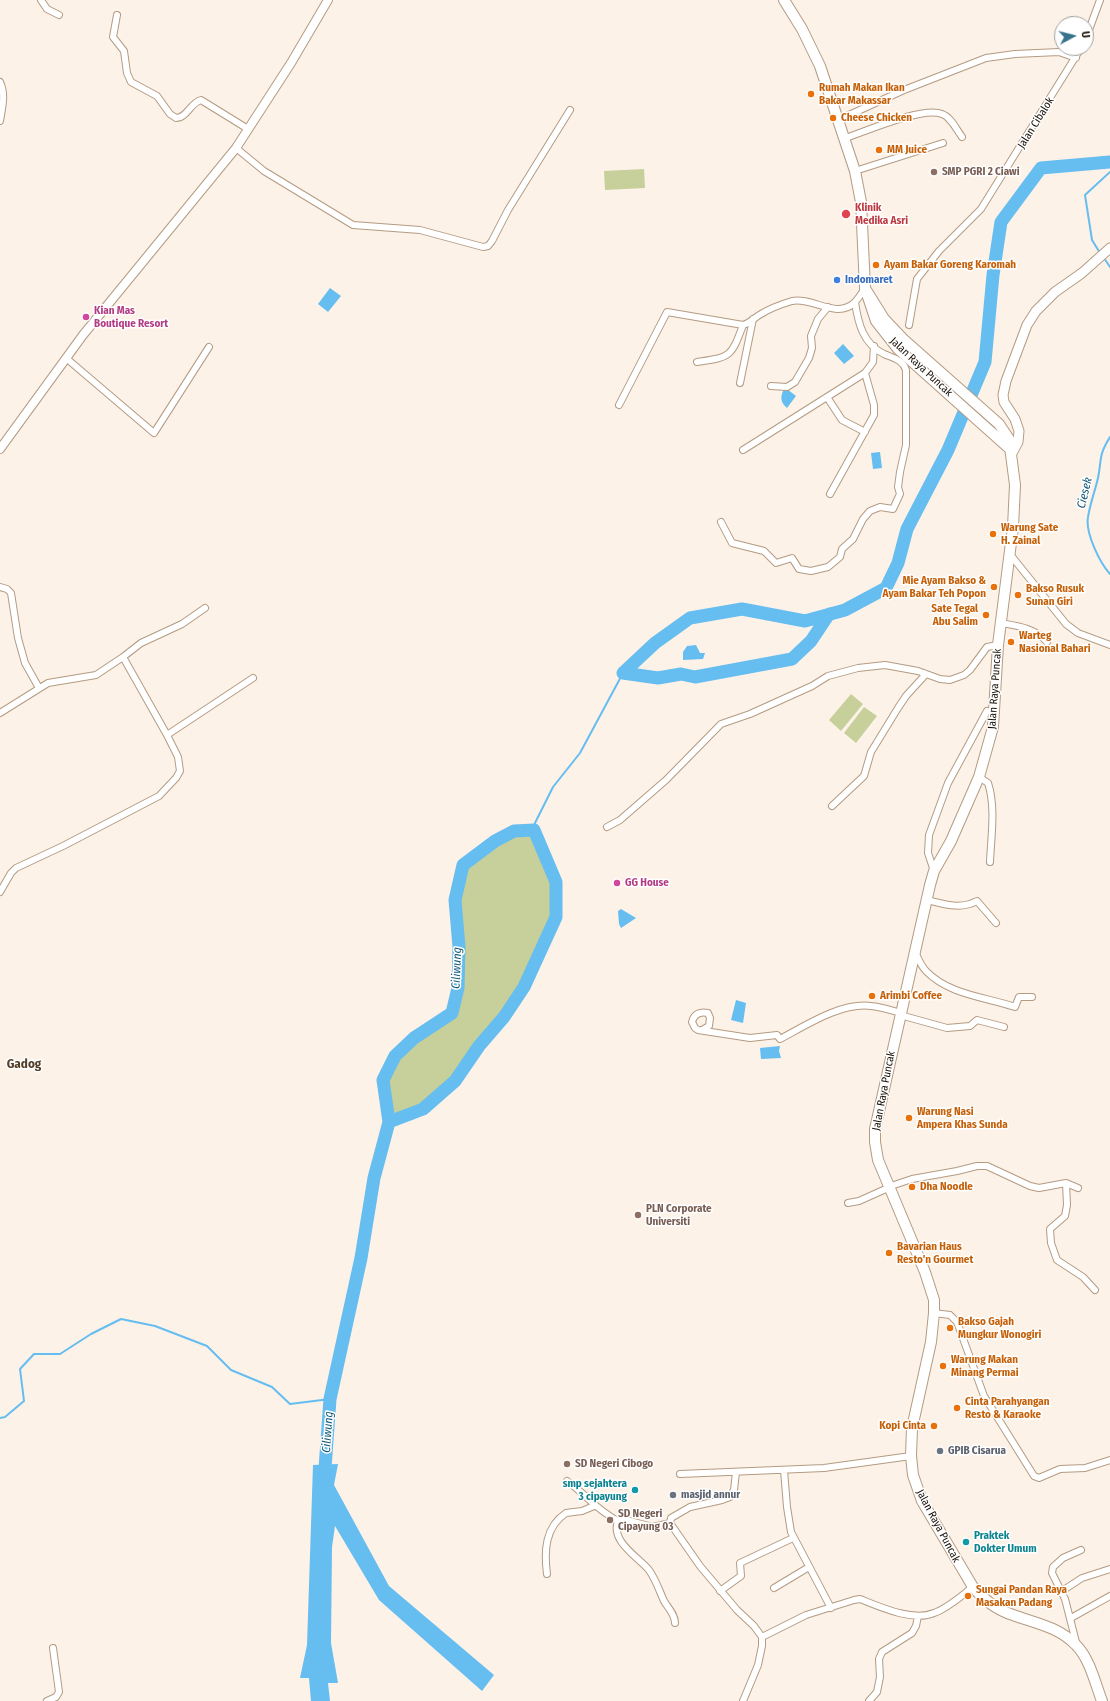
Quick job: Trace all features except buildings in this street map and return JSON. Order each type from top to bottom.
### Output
[{"type":"highway","name":"Jalan Raya Puncak","points":[[784,0],[802,29],[818,61],[855,171],[861,202],[865,289],[871,301],[892,328],[991,416],[1008,447],[1015,484],[1009,553],[998,645],[993,727],[979,777],[951,841],[934,871],[914,951],[875,1129],[875,1142],[878,1160],[888,1188],[925,1272],[934,1300],[931,1342],[912,1428],[911,1456],[913,1475],[922,1501],[973,1587],[984,1599],[996,1608],[1012,1615],[1053,1628],[1066,1636],[1077,1646],[1090,1670],[1102,1701]]},
{"type":"main road","points":[[1008,447],[1018,442],[1019,430],[1015,419],[1004,402],[1003,395],[1006,381],[1024,331],[1044,302],[1062,286],[1082,273],[1110,248]]},
{"type":"street","points":[[41,0],[47,9],[59,15]]},
{"type":"street","points":[[0,449],[83,335],[236,148],[291,63],[328,0]]},
{"type":"street","points":[[1094,16],[1100,0]]},
{"type":"street","points":[[117,15],[113,37],[124,51],[127,73],[131,82],[157,96],[170,114],[176,118],[183,116],[195,102],[201,100],[248,129]]},
{"type":"street","points":[[838,120],[904,90],[986,58],[1015,54],[1059,52],[1076,58]]},
{"type":"street","name":"Jalan Cibalok","points":[[909,325],[917,279],[939,251],[981,209],[1076,58]]},
{"type":"street","points":[[0,82],[3,91],[0,121]]},
{"type":"street","points":[[236,148],[264,171],[353,225],[420,230],[483,247],[488,246],[492,241],[508,210],[570,110]]},
{"type":"street","points":[[843,139],[906,117],[934,112],[946,116],[962,137]]},
{"type":"street","points":[[855,171],[943,143]]},
{"type":"street","points":[[697,362],[724,358],[731,353],[736,346],[743,325],[762,313],[791,302],[804,300],[828,307],[842,308],[855,302],[865,289]]},
{"type":"street","points":[[722,522],[732,543],[764,551],[776,564],[792,558],[799,569],[811,571],[828,567],[836,561],[842,548],[853,539],[863,519],[870,511],[880,507],[890,509],[894,508],[900,494],[898,487],[906,445],[906,367],[900,361],[884,354],[864,336],[859,326],[855,302]]},
{"type":"street","points":[[771,386],[787,387],[796,382],[809,358],[812,333],[818,319],[828,307]]},
{"type":"street","points":[[619,405],[667,312],[743,325]]},
{"type":"street","points":[[740,383],[753,319]]},
{"type":"street","points":[[743,450],[865,373],[873,362],[874,346]]},
{"type":"street","points":[[66,358],[154,433],[209,347]]},
{"type":"street","points":[[830,494],[874,415],[874,405],[865,373]]},
{"type":"street","points":[[827,397],[842,420],[865,432]]},
{"type":"street","points":[[1009,553],[1066,624],[1078,633],[1110,645]]},
{"type":"street","points":[[0,587],[7,589],[11,593],[18,638],[25,663],[39,688]]},
{"type":"street","points":[[0,713],[39,688],[54,681],[96,675],[141,643],[182,624],[205,608]]},
{"type":"street","points":[[1001,623],[1033,630],[1040,634],[1047,642]]},
{"type":"street","points":[[608,827],[620,820],[666,780],[722,724],[750,714],[812,686],[828,676],[871,666],[885,665],[926,674],[943,680],[958,678],[970,670],[987,647],[998,645]]},
{"type":"street","points":[[0,892],[16,868],[63,846],[159,796],[173,783],[180,771],[180,763],[167,735],[123,657]]},
{"type":"street","points":[[832,806],[864,776],[871,752],[906,696],[926,674]]},
{"type":"street","points":[[167,735],[253,678]]},
{"type":"street","points":[[934,871],[928,853],[929,835],[948,783],[987,711]]},
{"type":"street","points":[[979,777],[988,783],[990,793],[992,813],[990,862]]},
{"type":"street","points":[[927,900],[955,907],[969,905],[977,901],[996,923]]},
{"type":"street","points":[[914,951],[925,970],[945,985],[971,995],[992,999],[1015,1007],[1019,997],[1032,997]]},
{"type":"street","points":[[702,1030],[750,1038],[776,1035],[780,1040],[816,1019],[849,1008],[869,1006],[947,1028],[970,1026],[977,1020],[1004,1027]]},
{"type":"street","points":[[848,1203],[856,1202],[912,1179],[977,1166],[987,1166],[1030,1186],[1039,1188],[1066,1183],[1078,1188]]},
{"type":"street","points":[[1066,1183],[1066,1211],[1062,1219],[1050,1229],[1051,1244],[1057,1260],[1083,1277],[1095,1290]]},
{"type":"street","points":[[934,1313],[950,1315],[956,1322],[984,1396],[1034,1476],[1040,1478],[1060,1469],[1085,1468],[1110,1460]]},
{"type":"street","points":[[680,1474],[824,1468],[911,1456]]},
{"type":"street","points":[[784,1470],[786,1506],[793,1538],[830,1608]]},
{"type":"street","points":[[736,1472],[734,1490],[730,1497],[683,1509],[671,1518],[670,1523],[672,1529],[720,1591],[754,1626],[762,1637],[762,1646],[758,1665],[744,1701]]},
{"type":"street","points":[[567,1481],[583,1493],[602,1513],[618,1520],[626,1519],[653,1527],[670,1523]]},
{"type":"street","points":[[547,1574],[544,1554],[552,1528],[566,1512],[582,1511],[594,1506]]},
{"type":"street","points":[[618,1520],[616,1530],[619,1538],[656,1581],[674,1616],[675,1623]]},
{"type":"street","points":[[720,1591],[741,1576],[740,1563],[793,1538]]},
{"type":"street","points":[[1077,1646],[1071,1618],[1062,1591],[1053,1575],[1053,1568],[1063,1558],[1081,1550]]},
{"type":"street","points":[[774,1588],[809,1567]]},
{"type":"street","points":[[1062,1591],[1082,1578],[1110,1569]]},
{"type":"street","points":[[762,1637],[806,1615],[860,1599],[884,1608],[918,1616],[936,1613],[973,1587]]},
{"type":"street","points":[[1071,1618],[1110,1596]]},
{"type":"street","points":[[869,1701],[876,1694],[878,1687],[879,1659],[882,1652],[912,1633],[916,1626],[918,1616]]},
{"type":"street","points":[[47,1701],[56,1697],[59,1692],[53,1648]]},
{"type":"green space","points":[[644,169],[645,188],[605,190],[604,171]]},
{"type":"green space","points":[[851,694],[863,704],[841,731],[829,720]]},
{"type":"green space","points":[[864,707],[877,716],[856,743],[844,733]]},
{"type":"green space","points":[[534,830],[556,882],[556,917],[524,987],[505,1017],[479,1046],[455,1081],[423,1109],[389,1122],[383,1080],[395,1056],[414,1038],[452,1013],[458,988],[459,947],[455,900],[463,865],[495,841],[514,831]]},
{"type":"water","points":[[330,288],[341,296],[328,312],[318,304]]},
{"type":"water","points":[[843,344],[854,356],[844,364],[834,353]]},
{"type":"water","points":[[787,389],[796,396],[787,408],[783,404],[781,398],[783,391]]},
{"type":"water","points":[[880,452],[882,468],[873,469],[871,453]]},
{"type":"water","points":[[696,645],[700,653],[705,653],[703,659],[683,660],[683,652],[687,646]]},
{"type":"water","points":[[621,909],[636,918],[621,928],[619,924],[618,911]]},
{"type":"water","points":[[736,1000],[746,1003],[743,1023],[731,1020]]},
{"type":"water","points":[[780,1046],[779,1051],[781,1058],[761,1059],[760,1048]]},
{"type":"water","points":[[338,1464],[334,1485],[389,1586],[494,1675],[482,1691],[379,1600],[335,1526],[332,1547],[331,1643],[338,1683],[328,1683],[330,1701],[311,1701],[309,1678],[300,1678],[307,1645],[313,1465]]},
{"type":"waterway","points":[[623,673],[655,643],[690,618],[742,609],[805,621],[845,610],[886,588],[898,563],[907,529],[948,450],[985,362],[993,275],[1001,222],[1041,168],[1110,162]]},
{"type":"waterway","points":[[1100,253],[1092,240],[1085,195],[1110,172]]},
{"type":"waterway","name":"Ciesek","points":[[1104,258],[1110,267]]},
{"type":"waterway","name":"Ciesek","points":[[1110,437],[1102,453],[1098,478],[1088,517],[1089,531],[1094,547],[1102,563],[1110,574]]},
{"type":"waterway","points":[[623,673],[658,678],[681,674],[695,677],[792,659],[811,641],[829,614]]},
{"type":"waterway","name":"Ciliwung","points":[[534,830],[535,823],[553,787],[580,753],[623,673]]},
{"type":"waterway","name":"Ciliwung","points":[[324,1482],[330,1399],[361,1258],[374,1178],[389,1122],[383,1080],[395,1056],[414,1038],[452,1013],[458,988],[459,947],[455,900],[463,865],[495,841],[514,831],[534,830],[556,882],[556,917],[524,987],[504,1017],[479,1046],[455,1081],[423,1109],[389,1122]]},
{"type":"waterway","points":[[0,1418],[5,1417],[24,1401],[20,1369],[34,1354],[60,1354],[91,1334],[121,1319],[155,1326],[207,1346],[231,1370],[272,1387],[290,1404],[330,1399]]},
{"type":"place","name":"Rumah Makan Ikan Bakar Makassar","points":[[811,94]]},
{"type":"place","name":"Cheese Chicken","points":[[833,118]]},
{"type":"place","name":"MM Juice","points":[[879,150]]},
{"type":"place","name":"SMP PGRI 2 Ciawi","points":[[934,172]]},
{"type":"place","name":"Klinik Medika Asri","points":[[846,214]]},
{"type":"place","name":"Ayam Bakar Goreng Karomah","points":[[876,265]]},
{"type":"place","name":"Indomaret","points":[[837,280]]},
{"type":"place","name":"Kian Mas Boutique Resort","points":[[86,317]]},
{"type":"place","name":"Warung Sate H. Zainal","points":[[993,534]]},
{"type":"place","name":"Mie Ayam Bakso & Ayam Bakar Teh Popon","points":[[994,587]]},
{"type":"place","name":"Bakso Rusuk Sunan Giri","points":[[1018,595]]},
{"type":"place","name":"Sate Tegal Abu Salim","points":[[986,615]]},
{"type":"place","name":"Warteg Nasional Bahari","points":[[1011,642]]},
{"type":"place","name":"GG House","points":[[617,883]]},
{"type":"place","name":"Arimbi Coffee","points":[[872,996]]},
{"type":"place","name":"Warung Nasi Ampera Khas Sunda","points":[[909,1118]]},
{"type":"place","name":"Dha Noodle","points":[[912,1187]]},
{"type":"place","name":"PLN Corporate Universiti","points":[[638,1215]]},
{"type":"place","name":"Bavarian Haus Resto'n Gourmet","points":[[889,1253]]},
{"type":"place","name":"Bakso Gajah Mungkur Wonogiri","points":[[950,1328]]},
{"type":"place","name":"Warung Makan Minang Permai","points":[[943,1366]]},
{"type":"place","name":"Cinta Parahyangan Resto & Karaoke","points":[[957,1408]]},
{"type":"place","name":"Kopi Cinta","points":[[934,1426]]},
{"type":"place","name":"GPIB Cisarua","points":[[940,1451]]},
{"type":"place","name":"SD Negeri Cibogo","points":[[567,1464]]},
{"type":"place","name":"smp sejahtera 3 cipayung","points":[[635,1490]]},
{"type":"place","name":"masjid annur","points":[[673,1495]]},
{"type":"place","name":"SD Negeri Cipayung 03","points":[[610,1520]]},
{"type":"place","name":"Praktek Dokter Umum","points":[[966,1542]]},
{"type":"place","name":"Sungai Pandan Raya Masakan Padang","points":[[968,1596]]},
{"type":"district","name":"Gadog","points":[[24,1064]]}]
